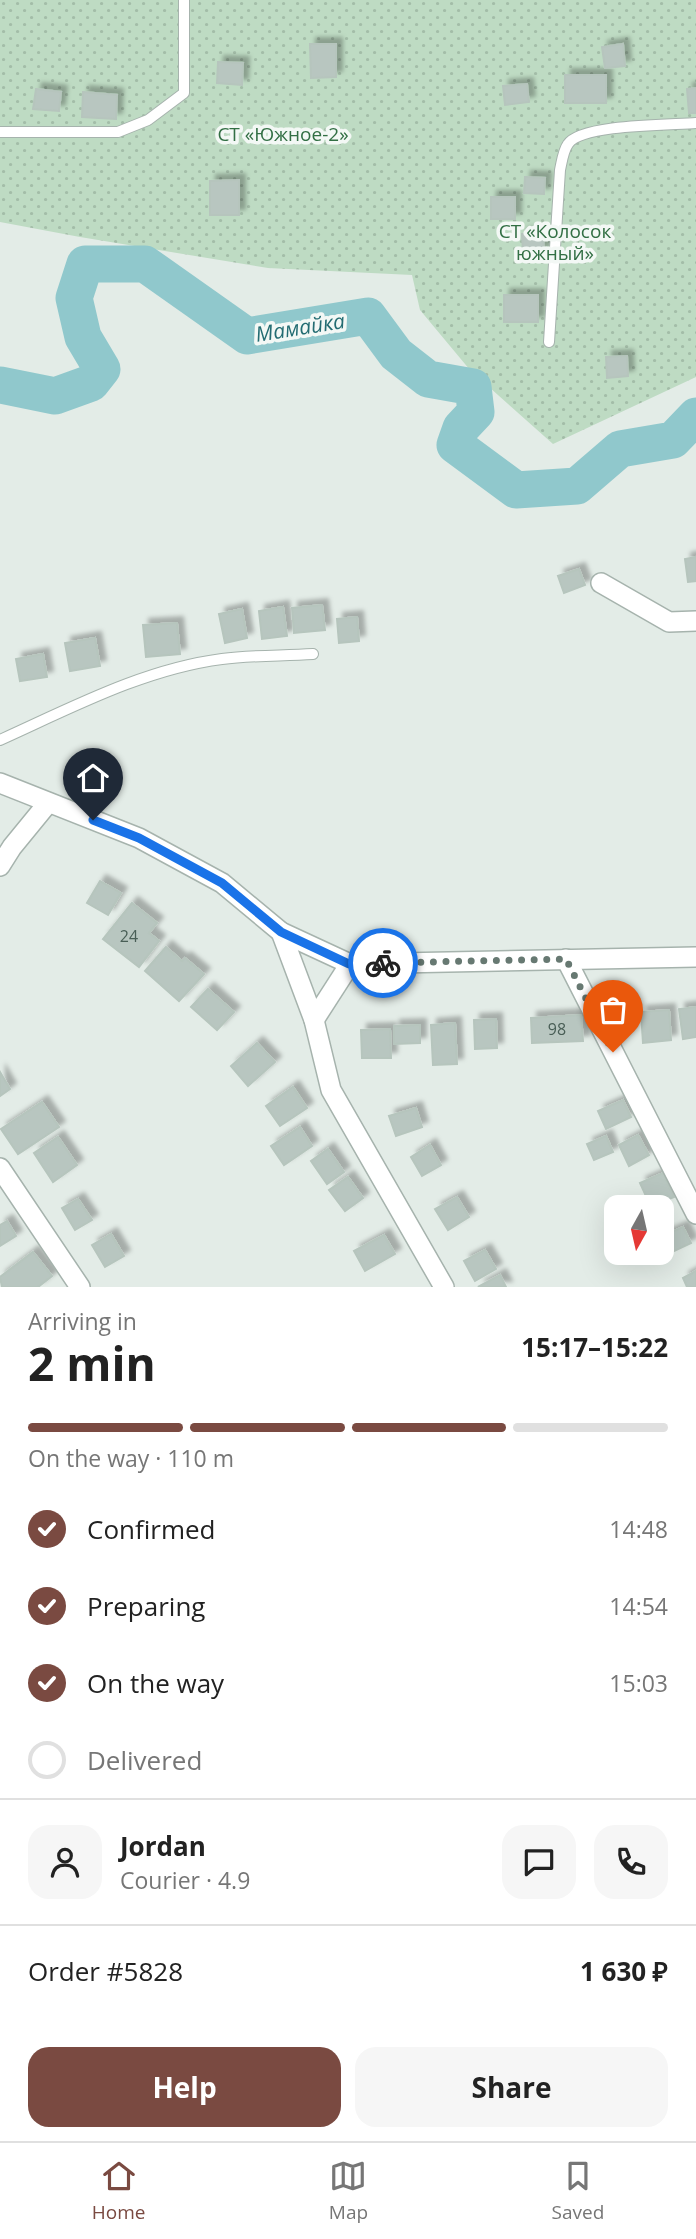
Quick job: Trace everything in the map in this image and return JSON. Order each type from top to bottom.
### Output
[{"type":"street","points":[[601,583],[670,622],[696,621]]},
{"type":"street","points":[[0,783],[139,838],[222,883],[281,932],[349,964],[696,957]]},
{"type":"street","points":[[0,866],[48,803]]},
{"type":"street","points":[[281,932],[314,1020],[331,1090],[444,1287]]},
{"type":"street","points":[[566,959],[696,1214]]},
{"type":"street","points":[[314,1020],[349,964]]},
{"type":"street","points":[[0,1168],[80,1287]]},
{"type":"lane","points":[[0,132],[118,132],[148,120],[184,93],[184,0]]},
{"type":"lane","points":[[549,342],[560,170],[569,142],[580,135],[605,129],[696,123]]},
{"type":"lane","points":[[0,740],[119,687],[178,668],[222,659],[313,654]]},
{"type":"green space","points":[[0,0],[696,0],[696,377],[553,444],[470,370],[420,310],[412,275],[268,268],[0,222]]},
{"type":"building","points":[[310,44],[336,44],[336,77],[311,78]]},
{"type":"building","points":[[623,44],[625,66],[605,68],[602,47]]},
{"type":"building","points":[[218,62],[243,63],[242,85],[217,83]]},
{"type":"building","points":[[565,75],[606,75],[606,103],[565,103]]},
{"type":"building","points":[[527,84],[529,102],[505,105],[503,86]]},
{"type":"building","points":[[696,88],[696,113],[689,113],[687,89]]},
{"type":"building","points":[[36,89],[61,92],[59,111],[33,109]]},
{"type":"building","points":[[83,92],[117,95],[116,119],[82,117]]},
{"type":"building","points":[[525,177],[545,178],[544,194],[524,193]]},
{"type":"building","points":[[239,180],[239,215],[210,215],[210,181]]},
{"type":"building","points":[[491,197],[515,197],[515,219],[491,219]]},
{"type":"building","points":[[543,233],[544,252],[523,253],[522,234]]},
{"type":"building","points":[[504,295],[538,295],[538,322],[504,322]]},
{"type":"building","points":[[627,356],[628,376],[607,378],[606,357]]},
{"type":"building","points":[[696,557],[696,581],[688,582],[685,559]]},
{"type":"building","points":[[579,569],[585,585],[564,593],[558,576]]},
{"type":"building","points":[[322,605],[325,630],[294,633],[292,608]]},
{"type":"building","points":[[283,607],[287,636],[262,639],[259,611]]},
{"type":"building","points":[[242,609],[247,638],[225,643],[219,614]]},
{"type":"building","points":[[357,617],[359,641],[339,643],[337,619]]},
{"type":"building","points":[[177,623],[180,654],[146,657],[143,625]]},
{"type":"building","points":[[95,638],[100,666],[70,671],[65,643]]},
{"type":"building","points":[[43,654],[47,677],[20,681],[16,659]]},
{"type":"building","points":[[100,881],[121,893],[108,915],[87,903]]},
{"type":"building","points":[[132,903],[157,923],[149,933],[159,941],[139,967],[103,939]]},
{"type":"building","points":[[166,947],[182,961],[185,958],[204,974],[179,1001],[145,971]]},
{"type":"building","points":[[208,989],[234,1012],[217,1030],[191,1007]]},
{"type":"building","points":[[696,1007],[696,1037],[683,1039],[679,1009]]},
{"type":"building","points":[[669,1010],[671,1040],[643,1043],[641,1012]]},
{"type":"building","points":[[581,1015],[583,1041],[532,1043],[531,1018]]},
{"type":"building","points":[[496,1019],[497,1048],[475,1049],[474,1020]]},
{"type":"building","points":[[455,1023],[457,1064],[433,1065],[431,1025]]},
{"type":"building","points":[[420,1025],[420,1043],[394,1044],[394,1026]]},
{"type":"building","points":[[390,1029],[391,1058],[362,1058],[361,1030]]},
{"type":"building","points":[[257,1043],[275,1062],[248,1086],[231,1066]]},
{"type":"building","points":[[0,1072],[10,1089],[0,1096]]},
{"type":"building","points":[[293,1087],[307,1108],[280,1126],[266,1106]]},
{"type":"building","points":[[623,1100],[631,1117],[606,1129],[598,1111]]},
{"type":"building","points":[[42,1102],[59,1127],[18,1154],[1,1129]]},
{"type":"building","points":[[416,1108],[422,1127],[396,1136],[389,1116]]},
{"type":"building","points":[[300,1127],[312,1146],[284,1165],[271,1146]]},
{"type":"building","points":[[638,1135],[649,1155],[629,1166],[619,1145]]},
{"type":"building","points":[[606,1136],[613,1152],[594,1160],[587,1144]]},
{"type":"building","points":[[58,1137],[77,1165],[53,1182],[34,1153]]},
{"type":"building","points":[[430,1145],[441,1165],[422,1176],[411,1157]]},
{"type":"building","points":[[328,1149],[344,1172],[327,1184],[311,1161]]},
{"type":"building","points":[[663,1173],[673,1195],[646,1195],[640,1183]]},
{"type":"building","points":[[348,1177],[363,1198],[345,1211],[329,1190]]},
{"type":"building","points":[[457,1197],[469,1217],[448,1230],[435,1209]]},
{"type":"building","points":[[78,1199],[92,1220],[75,1230],[62,1208]]},
{"type":"building","points":[[7,1221],[16,1236],[0,1246],[0,1225]]},
{"type":"building","points":[[683,1227],[691,1243],[674,1251],[674,1231]]},
{"type":"building","points":[[111,1234],[124,1256],[105,1267],[92,1245]]},
{"type":"building","points":[[384,1235],[395,1254],[365,1271],[354,1251]]},
{"type":"building","points":[[485,1250],[496,1269],[475,1281],[464,1261]]},
{"type":"building","points":[[33,1252],[52,1276],[38,1287],[2,1287],[0,1277]]},
{"type":"building","points":[[696,1271],[696,1287],[687,1287],[683,1278]]},
{"type":"building","points":[[500,1275],[506,1287],[478,1287]]},
{"type":"waterway","name":"Мамайка","points":[[0,385],[55,396],[91,383],[102,369],[83,337],[74,298],[85,264],[145,264],[247,336],[368,316],[396,354],[428,379],[473,387],[476,412],[461,428],[455,445],[516,490],[577,486],[620,449],[673,440],[696,416]]},
{"type":"way so far","points":[[383,963],[566,959],[613,1052]]},
{"type":"route","points":[[93,820],[139,838],[222,883],[281,932],[349,964],[383,963]]},
{"type":"park label","name":"СТ «Южное-2»","points":[[283,134]]},
{"type":"park label","name":"СТ «Колосок южный»","points":[[555,242]]}]
